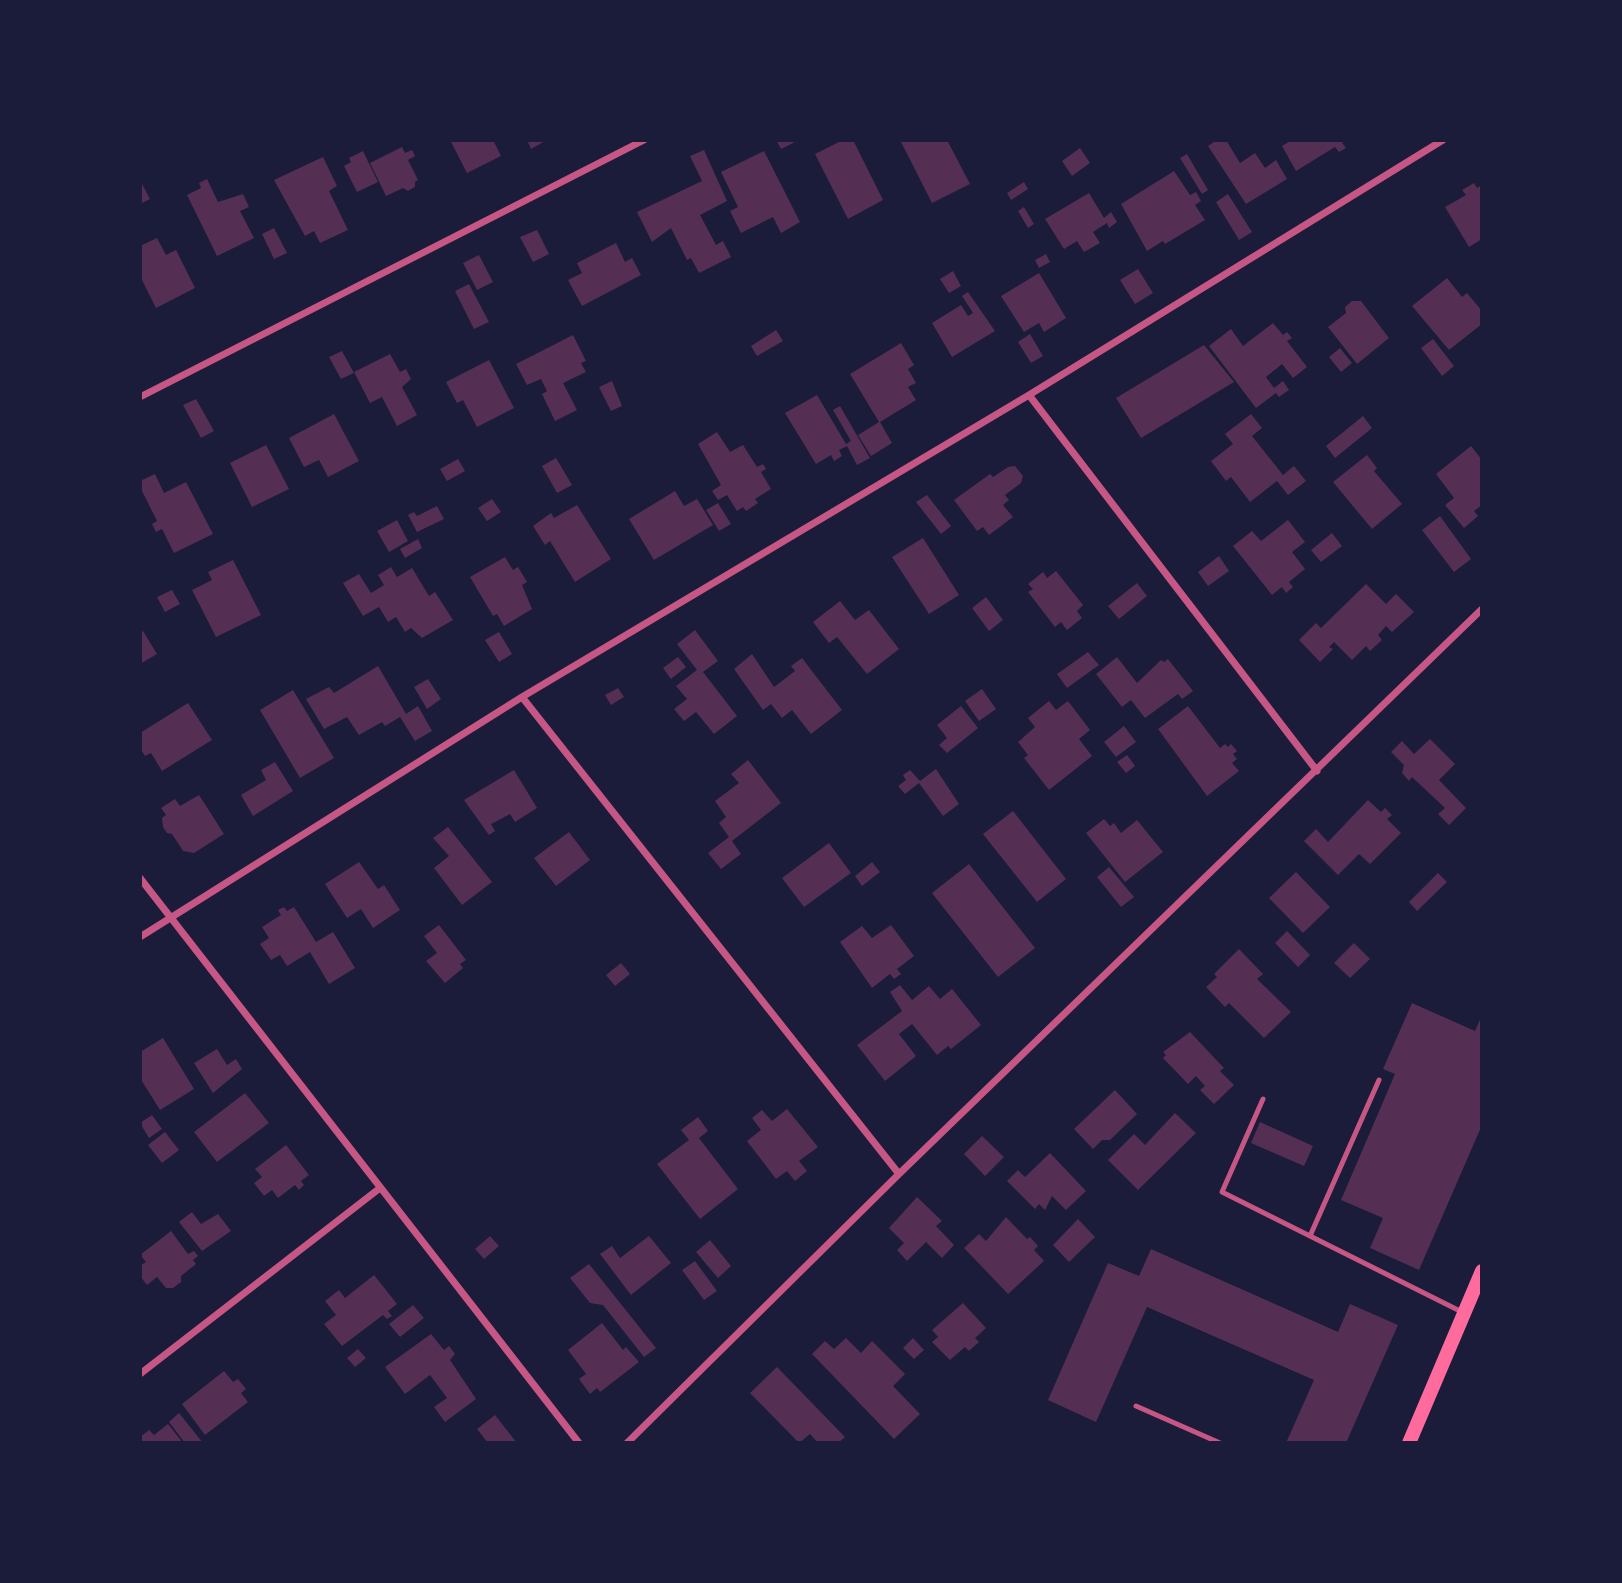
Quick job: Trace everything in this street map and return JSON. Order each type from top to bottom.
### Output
[{"type":"main road","points":[[1409,1443],[1482,1271]]},
{"type":"street","points":[[140,397],[644,140]]},
{"type":"street","points":[[140,937],[522,697],[1029,395],[1443,140]]},
{"type":"street","points":[[1029,395],[1317,771]]},
{"type":"street","points":[[627,1443],[899,1174],[1482,609]]},
{"type":"street","points":[[522,697],[899,1174]]},
{"type":"street","points":[[140,878],[579,1443]]},
{"type":"street","points":[[140,1374],[380,1188]]},
{"type":"lane","points":[[1310,1236],[1379,1080]]},
{"type":"lane","points":[[1263,1099],[1222,1192],[1464,1313]]},
{"type":"lane","points":[[1136,1406],[1220,1443]]},
{"type":"building","points":[[450,140],[493,140],[501,156],[467,173]]},
{"type":"building","points":[[527,140],[547,140],[531,149]]},
{"type":"building","points":[[776,140],[799,140],[781,149]]},
{"type":"building","points":[[843,140],[853,140],[883,200],[848,219],[815,154]]},
{"type":"building","points":[[900,140],[947,140],[970,184],[932,203]]},
{"type":"building","points":[[1217,140],[1226,140],[1240,163],[1255,153],[1265,168],[1276,160],[1287,179],[1246,204],[1208,146]]},
{"type":"building","points":[[1292,140],[1347,140],[1342,143],[1346,148],[1339,152],[1335,147],[1296,171],[1282,146]]},
{"type":"building","points":[[402,147],[405,153],[412,150],[415,156],[408,160],[418,180],[415,187],[408,191],[403,188],[386,196],[370,163]]},
{"type":"building","points":[[1080,148],[1090,163],[1072,176],[1062,161]]},
{"type":"building","points":[[704,150],[727,201],[700,215],[716,245],[723,241],[731,257],[699,273],[691,258],[687,260],[671,228],[652,242],[637,212],[702,181],[690,156]]},
{"type":"building","points":[[363,151],[378,182],[357,192],[344,166],[351,162],[349,158]]},
{"type":"building","points":[[764,151],[800,222],[781,233],[773,217],[741,233],[730,211],[738,207],[721,172]]},
{"type":"building","points":[[1187,154],[1208,190],[1202,194],[1180,158]]},
{"type":"building","points":[[323,157],[337,186],[329,191],[348,230],[320,243],[314,231],[305,236],[274,180]]},
{"type":"building","points":[[1174,171],[1190,195],[1196,192],[1201,201],[1195,205],[1205,220],[1165,244],[1163,241],[1147,251],[1121,204]]},
{"type":"building","points":[[207,179],[218,202],[243,194],[249,207],[240,211],[254,238],[217,256],[187,195],[201,188],[199,183]]},
{"type":"building","points":[[140,180],[150,199],[140,204]]},
{"type":"building","points":[[1024,182],[1028,189],[1011,200],[1007,193]]},
{"type":"building","points":[[1474,183],[1477,188],[1480,186],[1482,189],[1482,239],[1469,247],[1445,207],[1466,195],[1462,190]]},
{"type":"building","points":[[1089,193],[1104,218],[1111,212],[1117,222],[1109,228],[1107,223],[1093,232],[1100,243],[1084,252],[1077,241],[1064,249],[1045,219]]},
{"type":"building","points":[[1228,194],[1252,232],[1239,240],[1216,202]]},
{"type":"building","points":[[1024,207],[1034,224],[1028,228],[1018,211]]},
{"type":"building","points":[[274,228],[287,253],[274,259],[262,234]]},
{"type":"building","points":[[537,230],[549,254],[533,262],[520,237]]},
{"type":"building","points":[[157,238],[166,255],[176,250],[195,288],[156,308],[140,276],[140,246]]},
{"type":"building","points":[[616,243],[625,262],[632,258],[641,275],[582,306],[568,280],[582,273],[577,263]]},
{"type":"building","points":[[1046,254],[1050,262],[1039,268],[1035,260]]},
{"type":"building","points":[[479,255],[493,282],[477,290],[463,263]]},
{"type":"building","points":[[1138,269],[1153,293],[1135,304],[1120,280]]},
{"type":"building","points":[[953,271],[961,286],[949,293],[940,279]]},
{"type":"building","points":[[1039,273],[1066,318],[1044,332],[1039,323],[1024,332],[1001,296]]},
{"type":"building","points":[[1447,278],[1462,297],[1467,293],[1482,311],[1482,324],[1449,350],[1412,306]]},
{"type":"building","points":[[469,284],[489,322],[474,329],[455,291]]},
{"type":"building","points":[[968,292],[995,331],[952,357],[932,323],[961,305],[968,316],[973,313],[962,296]]},
{"type":"building","points":[[1352,301],[1361,301],[1389,338],[1357,364],[1328,327],[1346,313],[1345,307]]},
{"type":"building","points":[[1273,323],[1283,335],[1287,332],[1292,338],[1287,341],[1307,367],[1293,378],[1282,364],[1266,377],[1274,388],[1283,381],[1289,390],[1279,397],[1276,393],[1256,408],[1209,346],[1231,329],[1243,346]]},
{"type":"building","points":[[776,330],[783,341],[757,356],[751,346]]},
{"type":"building","points":[[1030,334],[1043,356],[1031,363],[1018,342]]},
{"type":"building","points":[[573,335],[586,361],[581,363],[586,372],[563,383],[577,410],[555,421],[542,394],[547,391],[541,379],[527,385],[516,364]]},
{"type":"building","points":[[1433,339],[1454,366],[1442,376],[1421,348]]},
{"type":"building","points":[[901,343],[914,365],[908,369],[916,383],[908,387],[916,400],[880,422],[892,443],[871,456],[858,435],[879,422],[850,374]]},
{"type":"building","points":[[1204,345],[1234,382],[1141,438],[1116,398]]},
{"type":"building","points":[[1340,348],[1352,363],[1341,372],[1329,357]]},
{"type":"building","points":[[342,351],[354,373],[341,379],[329,357]]},
{"type":"building","points":[[390,354],[400,372],[406,369],[411,379],[402,387],[417,415],[397,426],[382,397],[370,403],[354,372]]},
{"type":"building","points":[[489,360],[514,408],[477,427],[463,400],[457,403],[446,382]]},
{"type":"building","points":[[612,381],[622,406],[611,411],[599,387]]},
{"type":"building","points":[[817,395],[846,444],[851,441],[833,410],[840,406],[870,458],[857,465],[847,446],[839,450],[842,456],[834,461],[831,455],[816,464],[785,413]]},
{"type":"building","points":[[196,399],[214,431],[201,438],[183,405]]},
{"type":"building","points":[[334,414],[359,461],[328,477],[319,460],[304,467],[289,438]]},
{"type":"building","points":[[1251,414],[1262,428],[1252,436],[1283,475],[1294,466],[1306,481],[1288,495],[1277,481],[1250,502],[1231,477],[1226,481],[1211,461],[1233,444],[1225,434]]},
{"type":"building","points":[[1363,416],[1372,428],[1335,458],[1326,446]]},
{"type":"building","points":[[717,432],[730,452],[743,445],[757,467],[763,464],[766,469],[761,472],[771,489],[755,499],[758,503],[746,511],[743,507],[737,511],[727,495],[718,500],[712,491],[721,485],[698,444]]},
{"type":"building","points":[[266,445],[289,489],[252,507],[230,463]]},
{"type":"building","points":[[1471,446],[1482,460],[1482,505],[1474,511],[1478,516],[1464,528],[1445,505],[1454,498],[1436,474]]},
{"type":"building","points":[[1367,455],[1377,468],[1374,471],[1402,504],[1372,529],[1333,482]]},
{"type":"building","points":[[556,458],[572,485],[557,493],[542,466]]},
{"type":"building","points":[[458,459],[465,471],[447,481],[440,469]]},
{"type":"building","points":[[1015,466],[1023,476],[1021,483],[1005,495],[1009,500],[1003,505],[1013,517],[989,535],[983,527],[977,531],[954,500],[990,474],[993,477],[1008,467]]},
{"type":"building","points":[[155,474],[164,493],[186,482],[213,534],[174,553],[162,529],[156,532],[152,524],[157,521],[140,487],[140,481]]},
{"type":"building","points":[[675,491],[684,506],[697,499],[713,525],[654,560],[629,519]]},
{"type":"building","points":[[927,495],[951,526],[941,534],[916,502]]},
{"type":"building","points":[[492,499],[501,512],[487,521],[478,508]]},
{"type":"building","points":[[718,503],[731,524],[719,531],[706,510]]},
{"type":"building","points":[[577,505],[611,559],[575,582],[550,541],[545,545],[533,526],[551,513],[554,518]]},
{"type":"building","points":[[437,506],[444,519],[417,532],[408,515],[414,512],[417,516]]},
{"type":"building","points":[[1440,516],[1471,559],[1454,572],[1422,530]]},
{"type":"building","points":[[397,520],[408,541],[389,552],[377,531]]},
{"type":"building","points":[[1288,520],[1305,542],[1292,552],[1305,569],[1289,582],[1293,587],[1286,593],[1282,587],[1272,595],[1233,546],[1252,531],[1261,541]]},
{"type":"building","points":[[1332,533],[1342,546],[1321,562],[1311,550]]},
{"type":"building","points":[[923,538],[959,595],[929,614],[892,557]]},
{"type":"building","points":[[418,539],[422,548],[405,558],[400,549]]},
{"type":"building","points":[[1219,556],[1229,571],[1208,586],[1198,572]]},
{"type":"building","points":[[505,557],[513,570],[518,567],[527,582],[522,585],[532,609],[504,626],[497,614],[493,616],[470,577]]},
{"type":"building","points":[[233,560],[261,615],[216,637],[192,590],[212,580],[208,572]]},
{"type":"building","points":[[391,567],[397,577],[412,568],[429,596],[435,592],[453,620],[422,638],[411,628],[405,632],[396,617],[388,622],[379,607],[363,616],[343,583],[359,574],[371,593],[384,585],[378,575]]},
{"type":"building","points":[[1056,571],[1083,605],[1077,611],[1082,618],[1067,630],[1061,622],[1055,627],[1028,592],[1033,589],[1028,584],[1043,572],[1047,578]]},
{"type":"building","points":[[1137,583],[1147,596],[1119,619],[1108,606]]},
{"type":"building","points":[[1366,584],[1386,604],[1396,594],[1414,612],[1392,632],[1386,626],[1378,635],[1382,640],[1370,651],[1366,646],[1352,660],[1334,642],[1329,647],[1333,649],[1320,662],[1299,640],[1316,623],[1321,628]]},
{"type":"building","points":[[172,590],[180,604],[165,612],[157,597]]},
{"type":"building","points":[[986,597],[1003,620],[989,631],[972,608]]},
{"type":"building","points":[[840,601],[855,620],[869,610],[899,649],[867,674],[837,637],[829,643],[813,622]]},
{"type":"building","points":[[695,630],[718,661],[703,672],[737,716],[714,734],[696,712],[684,721],[674,709],[687,699],[676,686],[697,670],[677,644]]},
{"type":"building","points":[[143,631],[157,654],[140,664],[140,633]]},
{"type":"building","points":[[499,632],[512,654],[499,662],[485,640]]},
{"type":"building","points":[[1088,652],[1099,665],[1067,688],[1057,674]]},
{"type":"building","points":[[752,654],[774,687],[795,671],[791,666],[802,658],[842,710],[811,734],[792,710],[782,718],[771,704],[763,710],[734,669]]},
{"type":"building","points":[[678,657],[686,667],[671,679],[663,668]]},
{"type":"building","points":[[1117,657],[1137,683],[1161,660],[1164,662],[1168,659],[1193,691],[1182,699],[1178,694],[1145,718],[1131,700],[1122,707],[1096,674]]},
{"type":"building","points":[[378,666],[406,714],[418,706],[432,731],[415,741],[400,717],[385,726],[382,722],[359,735],[347,717],[324,729],[306,699],[329,687],[334,693]]},
{"type":"building","points":[[428,679],[441,699],[427,709],[414,687]]},
{"type":"building","points":[[618,688],[624,697],[611,705],[605,695]]},
{"type":"building","points":[[982,689],[996,709],[979,721],[965,701]]},
{"type":"building","points":[[293,690],[334,758],[300,778],[260,710]]},
{"type":"building","points":[[1049,701],[1056,710],[1068,701],[1090,730],[1079,739],[1092,756],[1049,790],[1024,758],[1028,755],[1018,742],[1035,727],[1028,718]]},
{"type":"building","points":[[188,703],[212,740],[162,771],[151,753],[145,756],[140,748],[140,733]]},
{"type":"building","points":[[961,706],[978,728],[947,753],[939,745],[947,738],[937,725]]},
{"type":"building","points":[[1188,706],[1220,748],[1231,744],[1237,751],[1233,754],[1237,759],[1232,763],[1239,771],[1207,796],[1158,729]]},
{"type":"building","points":[[1124,726],[1136,742],[1116,757],[1104,742]]},
{"type":"building","points":[[1430,739],[1455,764],[1439,780],[1466,808],[1449,825],[1438,814],[1445,808],[1412,777],[1409,781],[1402,773],[1404,765],[1391,752],[1402,741],[1414,754]]},
{"type":"building","points":[[1127,755],[1135,766],[1126,773],[1117,762]]},
{"type":"building","points":[[748,760],[781,803],[732,841],[741,854],[721,869],[708,853],[729,837],[719,823],[726,817],[715,801],[739,783],[731,774]]},
{"type":"building","points":[[275,762],[293,791],[253,816],[241,795],[266,780],[261,770]]},
{"type":"building","points":[[936,769],[959,804],[943,816],[919,783],[905,794],[898,786],[906,780],[903,775],[910,770],[920,781]]},
{"type":"building","points":[[514,770],[537,808],[515,822],[510,814],[491,824],[495,831],[489,835],[464,800]]},
{"type":"building","points":[[199,795],[224,834],[194,853],[183,851],[172,834],[167,833],[163,827],[162,818],[166,815],[161,808],[175,799],[180,806]]},
{"type":"building","points":[[1368,800],[1381,812],[1385,808],[1392,815],[1387,819],[1401,833],[1370,864],[1359,854],[1338,875],[1304,841],[1316,829],[1328,842]]},
{"type":"building","points":[[1013,811],[1066,879],[1037,902],[983,834]]},
{"type":"building","points":[[1104,819],[1110,826],[1114,823],[1121,833],[1137,820],[1163,852],[1125,882],[1086,833]]},
{"type":"building","points":[[448,827],[492,882],[462,905],[434,868],[449,856],[433,838]]},
{"type":"building","points":[[569,832],[590,860],[556,886],[534,858]]},
{"type":"building","points":[[829,843],[851,873],[804,907],[782,878]]},
{"type":"building","points":[[359,862],[378,889],[384,885],[400,910],[373,928],[361,909],[347,918],[325,884]]},
{"type":"building","points":[[872,862],[880,872],[862,886],[855,876]]},
{"type":"building","points":[[969,864],[1035,948],[998,977],[932,893]]},
{"type":"building","points":[[1109,867],[1134,897],[1121,907],[1097,877]]},
{"type":"building","points":[[1296,872],[1330,907],[1303,933],[1269,898]]},
{"type":"building","points":[[1438,873],[1447,882],[1417,911],[1409,902]]},
{"type":"building","points":[[284,907],[287,911],[294,907],[316,942],[333,932],[355,968],[329,984],[310,952],[287,966],[280,955],[271,960],[260,944],[269,938],[262,927],[281,915],[278,910]]},
{"type":"building","points":[[439,925],[466,960],[460,964],[463,968],[445,983],[426,961],[437,953],[424,936]]},
{"type":"building","points":[[891,925],[914,956],[897,969],[901,974],[894,979],[890,974],[872,988],[840,942],[862,926],[872,938]]},
{"type":"building","points":[[1287,931],[1310,955],[1298,967],[1275,943]]},
{"type":"building","points":[[1354,943],[1370,959],[1350,978],[1334,963]]},
{"type":"building","points":[[1239,949],[1263,974],[1257,979],[1291,1012],[1264,1038],[1229,1003],[1225,1007],[1206,987],[1217,977],[1214,974]]},
{"type":"building","points":[[621,963],[630,974],[615,986],[606,975]]},
{"type":"building","points":[[900,985],[912,1000],[929,986],[940,999],[952,989],[981,1025],[951,1049],[948,1046],[937,1055],[912,1024],[899,1034],[916,1056],[885,1081],[857,1045],[902,1011],[890,992]]},
{"type":"building","points":[[1412,1003],[1475,1031],[1482,1015],[1482,1125],[1419,1270],[1370,1248],[1383,1218],[1341,1200],[1395,1074],[1383,1069]]},
{"type":"building","points":[[1190,1032],[1224,1068],[1220,1071],[1234,1085],[1214,1104],[1200,1090],[1205,1086],[1196,1076],[1188,1084],[1163,1058],[1166,1055],[1163,1052]]},
{"type":"building","points":[[163,1038],[194,1089],[160,1110],[140,1078],[140,1052]]},
{"type":"building","points":[[217,1049],[227,1065],[236,1059],[242,1069],[213,1093],[194,1063]]},
{"type":"building","points":[[1115,1090],[1137,1114],[1110,1140],[1102,1140],[1093,1149],[1074,1129]]},
{"type":"building","points":[[245,1093],[269,1123],[217,1162],[194,1132]]},
{"type":"building","points":[[787,1109],[818,1147],[799,1161],[807,1171],[795,1181],[787,1171],[776,1179],[747,1141],[761,1130],[752,1118],[762,1110],[772,1121]]},
{"type":"building","points":[[1175,1113],[1196,1133],[1138,1190],[1108,1160],[1134,1134],[1145,1145]]},
{"type":"building","points":[[152,1115],[162,1129],[149,1138],[140,1123]]},
{"type":"building","points":[[698,1117],[708,1131],[699,1138],[738,1189],[700,1219],[657,1164],[689,1140],[681,1130]]},
{"type":"building","points":[[1260,1122],[1313,1146],[1304,1166],[1251,1143]]},
{"type":"building","points":[[165,1132],[179,1150],[162,1163],[148,1145]]},
{"type":"building","points":[[982,1136],[1004,1157],[985,1176],[964,1154]]},
{"type":"building","points":[[286,1145],[309,1175],[301,1181],[304,1185],[299,1190],[295,1185],[278,1198],[272,1190],[264,1196],[254,1183],[262,1177],[255,1169]]},
{"type":"building","points":[[1050,1153],[1086,1191],[1066,1210],[1052,1196],[1045,1210],[1039,1204],[1035,1209],[1007,1181],[1018,1170],[1025,1177]]},
{"type":"building","points":[[917,1197],[942,1221],[936,1226],[954,1245],[942,1258],[926,1242],[907,1261],[897,1250],[904,1243],[889,1228]]},
{"type":"building","points":[[192,1212],[201,1224],[218,1214],[231,1231],[202,1251],[179,1222]]},
{"type":"building","points":[[1006,1217],[1027,1239],[1030,1237],[1038,1246],[1034,1250],[1044,1261],[1008,1294],[964,1248],[979,1234],[986,1241]]},
{"type":"building","points":[[1078,1219],[1095,1237],[1069,1262],[1053,1245]]},
{"type":"building","points":[[171,1231],[188,1254],[194,1251],[198,1256],[193,1260],[196,1264],[181,1276],[181,1282],[173,1288],[166,1288],[157,1277],[147,1285],[140,1276],[140,1266],[146,1262],[140,1255]]},
{"type":"building","points":[[490,1236],[499,1246],[484,1259],[475,1249]]},
{"type":"building","points":[[649,1236],[671,1263],[631,1295],[600,1254],[612,1246],[620,1258]]},
{"type":"building","points":[[710,1240],[731,1266],[718,1278],[696,1252]]},
{"type":"building","points":[[1151,1249],[1338,1332],[1350,1304],[1398,1325],[1346,1443],[1286,1443],[1314,1380],[1147,1307],[1096,1422],[1048,1400],[1108,1263],[1139,1276]]},
{"type":"building","points":[[695,1261],[717,1291],[704,1300],[682,1270]]},
{"type":"building","points":[[589,1264],[656,1348],[644,1357],[603,1305],[590,1303],[570,1278]]},
{"type":"building","points":[[374,1275],[397,1304],[388,1311],[392,1316],[387,1319],[383,1315],[342,1346],[324,1324],[336,1315],[325,1301],[339,1290],[345,1298]]},
{"type":"building","points":[[963,1303],[986,1328],[975,1338],[979,1342],[969,1351],[965,1347],[950,1360],[932,1342],[938,1337],[932,1330]]},
{"type":"building","points":[[413,1305],[424,1318],[400,1337],[389,1324]]},
{"type":"building","points":[[602,1323],[623,1350],[626,1347],[639,1362],[600,1392],[597,1388],[590,1394],[579,1379],[586,1374],[568,1350]]},
{"type":"building","points":[[431,1334],[444,1350],[449,1346],[455,1354],[450,1360],[476,1399],[445,1422],[434,1407],[447,1398],[430,1375],[405,1394],[385,1367]]},
{"type":"building","points":[[846,1338],[861,1353],[872,1341],[905,1374],[893,1386],[920,1414],[894,1439],[812,1354],[825,1341],[834,1349]]},
{"type":"building","points":[[913,1338],[924,1350],[914,1359],[903,1348]]},
{"type":"building","points":[[358,1349],[366,1358],[355,1367],[347,1358]]},
{"type":"building","points":[[777,1367],[845,1437],[838,1443],[818,1443],[810,1434],[799,1443],[750,1393]]},
{"type":"building","points":[[224,1371],[233,1382],[238,1379],[246,1389],[241,1393],[248,1402],[205,1435],[182,1404]]},
{"type":"building","points":[[179,1413],[203,1443],[185,1443],[169,1422]]},
{"type":"building","points":[[495,1415],[517,1443],[488,1443],[477,1429]]},
{"type":"building","points":[[168,1424],[183,1443],[140,1443],[140,1437],[149,1430],[154,1435]]}]
